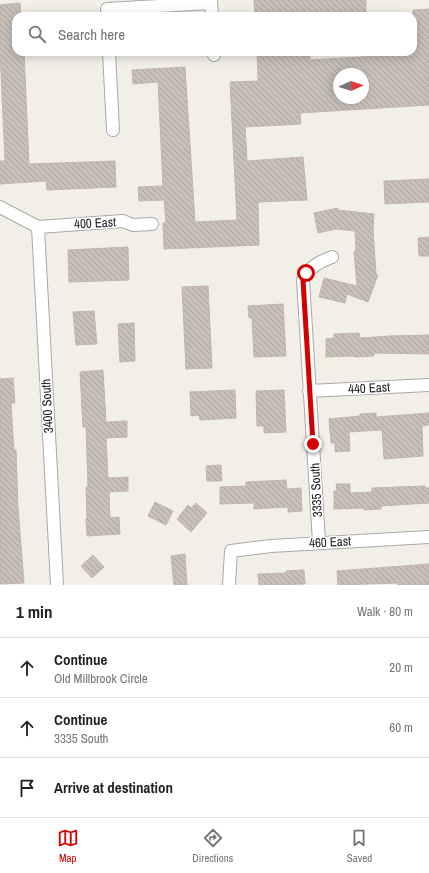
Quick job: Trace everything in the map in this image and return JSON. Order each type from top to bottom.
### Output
[{"type":"street","points":[[107,8],[211,1],[212,12]]},
{"type":"street","points":[[109,56],[113,130]]},
{"type":"street","points":[[0,208],[38,227]]},
{"type":"street","name":"400 East","points":[[38,227],[123,221],[133,225],[152,224]]},
{"type":"street","name":"3400 South","points":[[38,227],[57,585]]},
{"type":"street","name":"3335 South","points":[[319,542],[303,280],[306,273],[319,262],[332,257]]},
{"type":"street","name":"440 East","points":[[309,391],[429,384]]},
{"type":"street","name":"460 East","points":[[229,585],[232,551],[319,542],[429,537]]},
{"type":"building","points":[[254,0],[366,0],[366,12],[255,12]]},
{"type":"building","points":[[20,3],[21,12],[12,12],[12,56],[24,56],[29,164],[115,161],[116,187],[47,190],[46,181],[0,184],[0,161],[5,161],[0,51],[0,5]]},
{"type":"building","points":[[429,9],[429,105],[300,113],[301,124],[245,127],[247,161],[303,157],[307,200],[258,202],[259,245],[164,249],[163,223],[166,223],[164,200],[139,201],[138,187],[163,186],[158,82],[133,84],[132,70],[185,67],[195,222],[237,220],[230,82],[258,81],[257,56],[310,56],[310,60],[379,56],[417,56],[417,12],[413,12],[413,10]]},
{"type":"building","points":[[429,179],[429,202],[385,204],[384,181]]},
{"type":"building","points":[[338,208],[338,210],[374,214],[373,229],[376,274],[378,275],[368,302],[347,294],[345,303],[319,297],[324,278],[357,286],[354,251],[356,251],[355,231],[336,229],[318,233],[314,213]]},
{"type":"building","points":[[429,237],[429,256],[419,256],[418,238]]},
{"type":"building","points":[[128,247],[129,280],[69,282],[68,250]]},
{"type":"building","points":[[208,286],[212,368],[186,369],[182,287]]},
{"type":"building","points":[[283,304],[286,356],[254,357],[252,318],[249,318],[248,306]]},
{"type":"building","points":[[94,311],[97,344],[76,345],[73,312]]},
{"type":"building","points":[[134,323],[135,361],[120,362],[118,324]]},
{"type":"building","points":[[359,333],[360,338],[429,335],[429,354],[374,353],[374,356],[326,357],[326,339],[334,338],[334,334]]},
{"type":"building","points":[[103,370],[106,422],[127,421],[127,437],[106,438],[108,478],[128,477],[128,491],[109,492],[110,518],[119,517],[120,534],[87,536],[86,487],[88,487],[86,427],[83,427],[80,372]]},
{"type":"building","points":[[13,378],[15,403],[11,403],[14,450],[16,450],[18,507],[24,583],[0,584],[0,379]]},
{"type":"building","points":[[235,390],[236,418],[200,420],[199,415],[191,416],[190,392]]},
{"type":"building","points":[[284,390],[286,432],[264,433],[264,426],[257,426],[256,391]]},
{"type":"building","points":[[376,413],[376,417],[429,413],[429,425],[422,426],[423,456],[384,459],[382,430],[349,432],[350,451],[335,452],[335,443],[331,443],[329,419]]},
{"type":"building","points":[[221,465],[222,481],[207,481],[206,466]]},
{"type":"building","points":[[286,480],[287,489],[301,488],[302,511],[288,512],[288,507],[254,509],[254,503],[220,504],[220,487],[246,486],[246,482]]},
{"type":"building","points":[[336,484],[350,484],[350,493],[372,492],[372,488],[425,486],[425,488],[429,488],[429,503],[381,506],[381,509],[334,509],[334,491],[337,491]]},
{"type":"building","points":[[155,502],[173,511],[166,525],[148,516]]},
{"type":"building","points":[[196,503],[207,513],[191,532],[177,519],[188,505],[191,508]]},
{"type":"building","points":[[185,554],[187,585],[174,585],[171,556]]},
{"type":"building","points":[[93,555],[104,567],[92,578],[81,566]]},
{"type":"building","points":[[429,564],[429,585],[398,585],[398,583],[338,585],[337,571]]},
{"type":"building","points":[[304,570],[305,584],[259,585],[258,574],[286,573],[286,571]]},
{"type":"route","points":[[306,273],[303,280],[313,444]]}]
